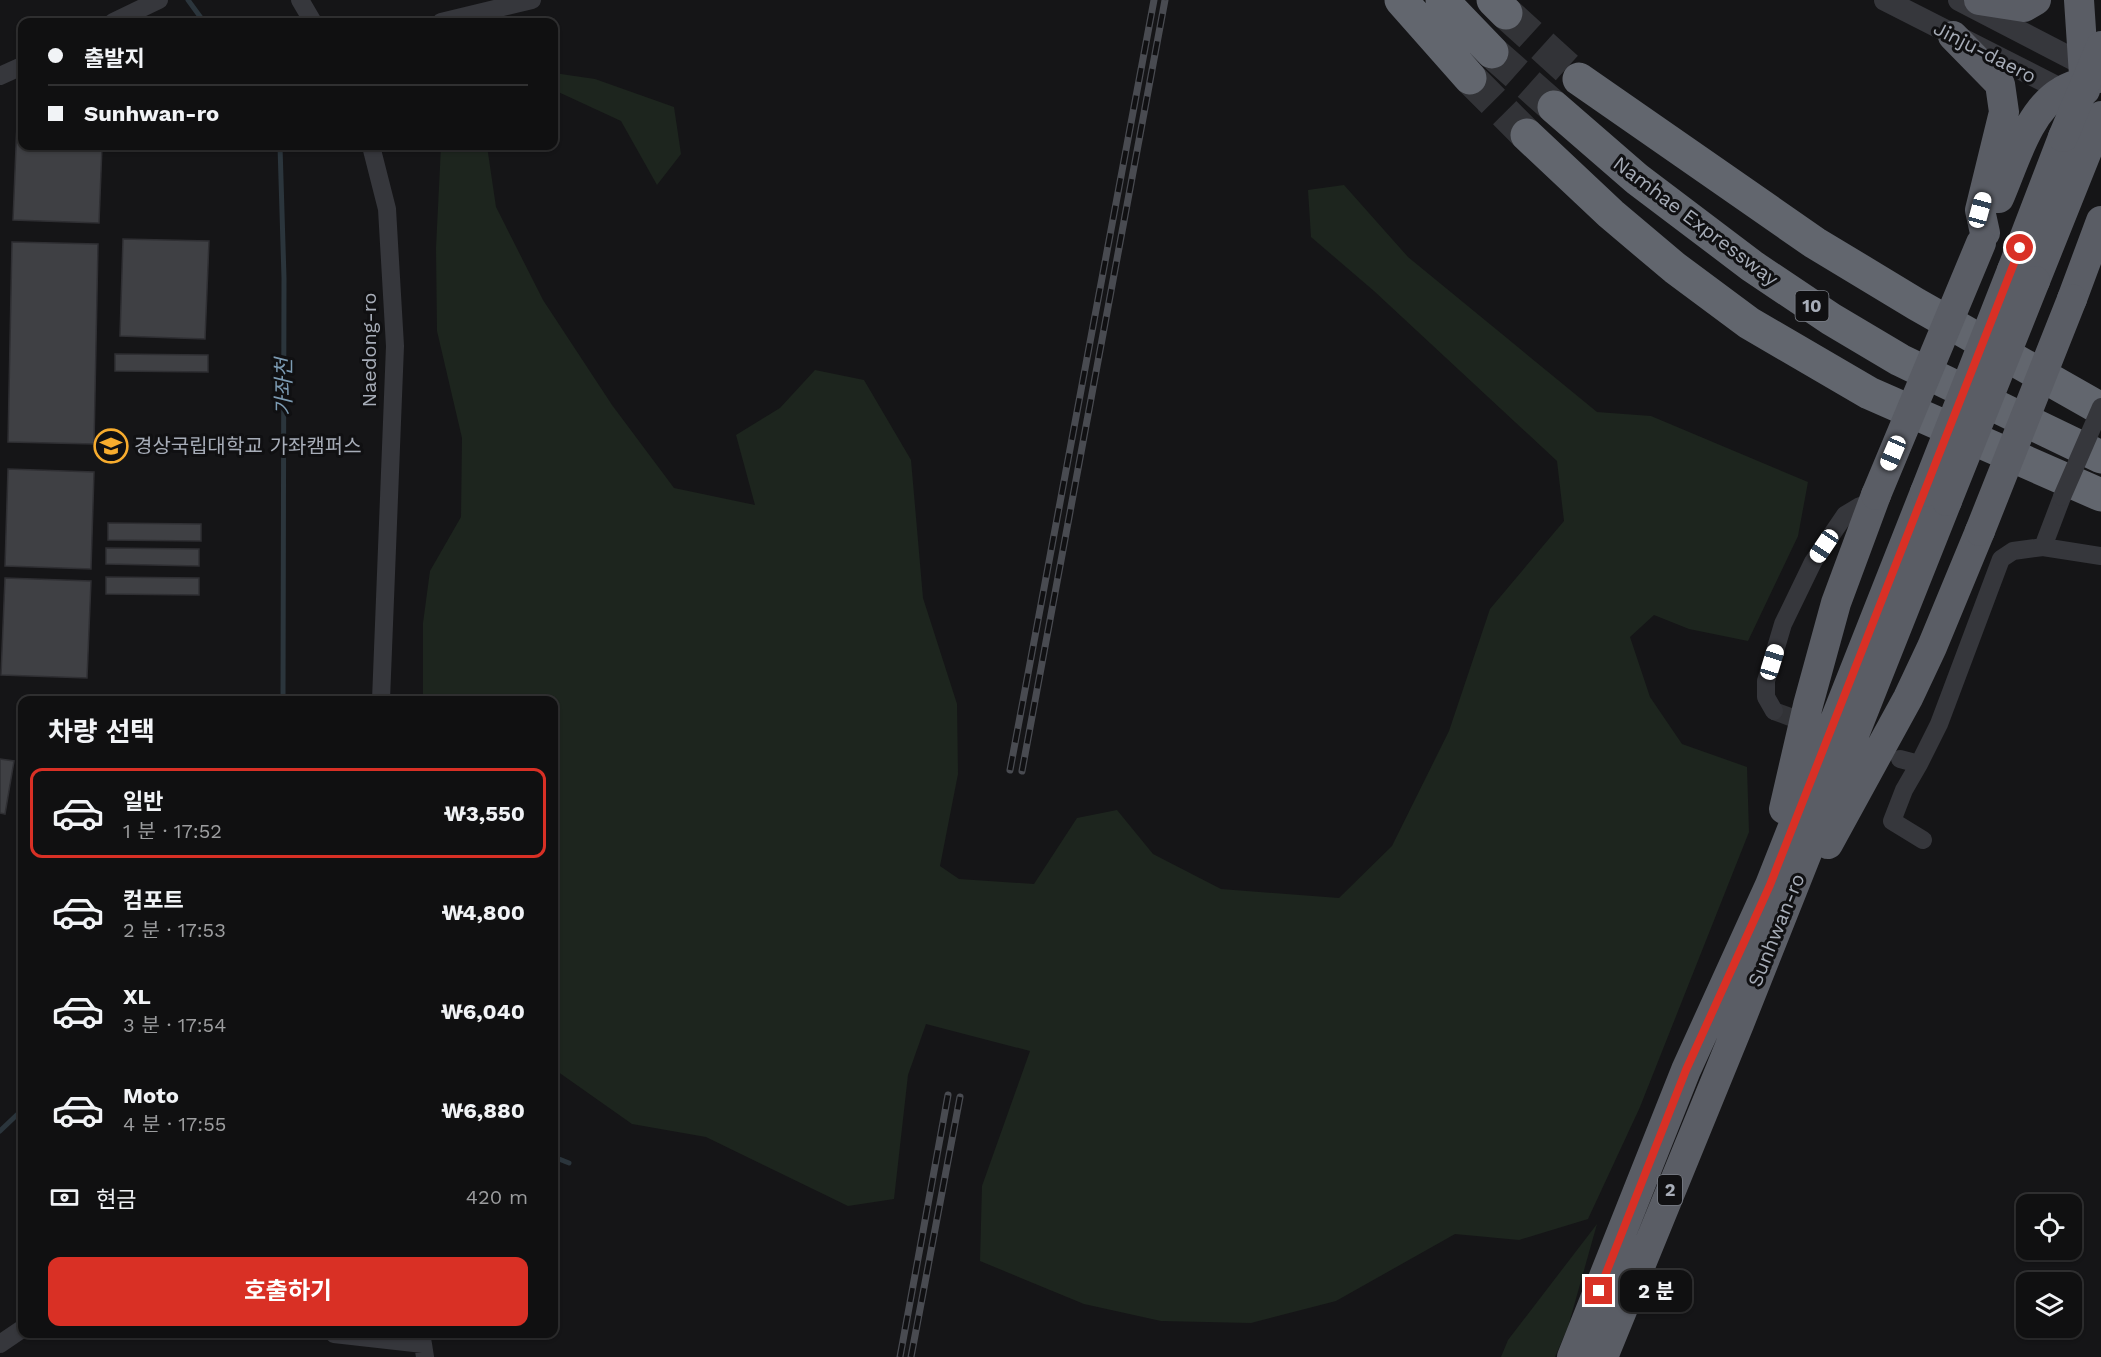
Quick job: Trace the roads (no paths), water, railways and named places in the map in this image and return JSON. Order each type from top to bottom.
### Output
[{"type":"highway","points":[[1401,0],[1470,78]]},
{"type":"highway","points":[[1442,0],[1492,52]]},
{"type":"highway","points":[[1979,0],[2024,8],[2036,0]]},
{"type":"highway","points":[[2076,143],[2091,85],[2079,0]]},
{"type":"highway","points":[[1953,36],[2000,84],[2004,112],[1980,210],[1983,238]]},
{"type":"highway","points":[[1579,79],[1815,243],[2101,408]]},
{"type":"highway","points":[[2076,143],[2091,85]]},
{"type":"highway","points":[[1725,1018],[1783,813],[1808,705],[1836,603],[1875,498],[2031,122],[2048,102],[2091,85]]},
{"type":"highway","name":"Namhae Expressway","points":[[1554,107],[1637,179],[1752,266],[1831,319],[1900,360],[2101,457]]},
{"type":"highway","points":[[1527,135],[1611,214],[1676,268],[1749,323],[1869,393],[2101,495]]},
{"type":"highway","name":"Sunhwan-ro","points":[[1603,1357],[1725,1018],[1770,885],[1936,497],[2076,143]]},
{"type":"highway","points":[[1725,1018],[1833,835],[1908,698],[1932,647],[1980,531],[2101,221]]},
{"type":"highway","points":[[2075,291],[2101,246]]},
{"type":"highway","name":"Sunhwan-ro","points":[[1572,1357],[1682,1081],[1725,1018]]},
{"type":"street","points":[[121,18],[159,0]]},
{"type":"street","points":[[300,0],[311,18]]},
{"type":"street","points":[[458,18],[532,0]]},
{"type":"street","name":"Jinju-daero","points":[[1885,0],[1953,36],[2091,85]]},
{"type":"street","name":"Jinju-daero","points":[[1959,0],[2091,85]]},
{"type":"street","points":[[0,76],[18,68]]},
{"type":"street","name":"Naedong-ro","points":[[372,150],[387,209],[395,346],[381,696]]},
{"type":"street","points":[[2043,547],[2062,496],[2101,408]]},
{"type":"street","points":[[1774,711],[1766,697],[1766,681],[1783,624],[1813,562],[1845,515],[1875,498]]},
{"type":"street","points":[[1923,840],[1892,821],[1904,790],[1939,724],[2001,559],[2013,551],[2043,547],[2101,556]]},
{"type":"street","points":[[1900,759],[1919,764]]},
{"type":"street","points":[[0,1344],[18,1332]]},
{"type":"street","points":[[370,1338],[423,1344],[425,1357]]},
{"type":"waterway","name":"가좌천","points":[[188,0],[201,18]]},
{"type":"waterway","name":"가좌천","points":[[280,150],[284,278],[283,696]]},
{"type":"waterway","points":[[0,1131],[18,1114]]},
{"type":"waterway","points":[[558,1159],[569,1163]]},
{"type":"tunnel","points":[[1506,13],[1579,79]]},
{"type":"tunnel","points":[[1492,52],[1554,107]]},
{"type":"tunnel","points":[[1470,78],[1527,135]]},
{"type":"tunnel","points":[[1774,711],[1812,725]]},
{"type":"railway","points":[[1010,770],[1154,0]]},
{"type":"railway","points":[[1022,771],[1165,0]]},
{"type":"railway","points":[[900,1357],[948,1095]]},
{"type":"railway","points":[[911,1357],[960,1097]]},
{"type":"place","name":"경상국립대학교 가좌캠퍼스","points":[[111,446]]}]
